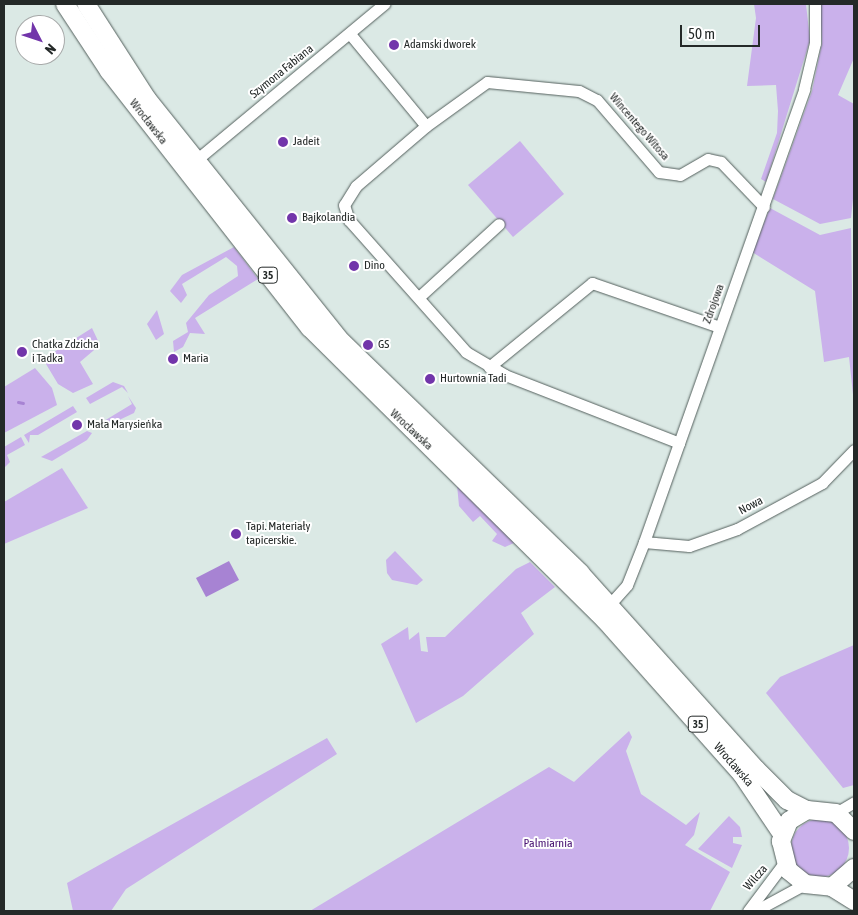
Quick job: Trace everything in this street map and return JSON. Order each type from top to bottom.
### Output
[{"type":"main road","name":"Wrocławska","points":[[65,4],[114,78],[310,328],[605,620],[741,773],[782,834]]},
{"type":"main road","name":"Wrocławska","points":[[86,4],[120,62],[195,161],[342,342],[610,604],[756,769],[787,800],[807,810]]},
{"type":"main road","points":[[782,834],[793,817],[807,810]]},
{"type":"main road","name":"35","points":[[807,810],[836,813]]},
{"type":"main road","points":[[836,813],[854,830]]},
{"type":"main road","name":"35","points":[[782,834],[784,863]]},
{"type":"main road","points":[[784,863],[806,884],[832,887],[854,901]]},
{"type":"main road","points":[[832,887],[854,868]]},
{"type":"street","name":"Szymona Fabiana","points":[[195,161],[384,4]]},
{"type":"street","name":"Zdrojowa","points":[[610,604],[627,586],[764,207],[804,89],[816,43],[815,4]]},
{"type":"street","points":[[350,34],[426,126]]},
{"type":"street","name":"Wincentego Witosa","points":[[679,443],[489,367],[466,352],[349,220],[344,205],[356,186],[426,126],[487,82],[579,91],[597,100],[659,172],[680,175],[708,159],[721,162],[764,207]]},
{"type":"street","points":[[419,297],[499,224]]},
{"type":"street","points":[[489,367],[592,283],[720,326]]},
{"type":"street","name":"Nowa","points":[[644,542],[689,546],[737,529],[822,482],[854,450]]},
{"type":"street","points":[[836,813],[854,802]]},
{"type":"street","name":"Wilcza","points":[[748,911],[784,863]]},
{"type":"street","name":"Wilcza","points":[[756,911],[806,884]]},
{"type":"green space","points":[[754,4],[806,4],[810,40],[766,182],[761,179],[777,133],[778,111],[776,85],[747,86],[756,18]]},
{"type":"green space","points":[[820,4],[854,4],[854,58],[838,95],[854,104],[854,189],[851,218],[820,224],[773,199],[812,91],[822,43]]},
{"type":"green space","points":[[520,141],[564,194],[513,237],[468,185]]},
{"type":"green space","points":[[770,208],[820,235],[851,228],[854,404],[849,357],[824,362],[815,291],[752,252]]},
{"type":"green space","points":[[234,247],[258,279],[195,318],[205,334],[190,333],[183,347],[174,352],[173,341],[188,332],[186,323],[209,295],[238,276],[237,266],[226,257],[182,284],[187,295],[181,303],[170,291],[182,275]]},
{"type":"green space","points":[[157,310],[164,334],[156,340],[147,324]]},
{"type":"green space","points":[[92,328],[100,345],[80,362],[93,384],[73,393],[58,384],[43,359]]},
{"type":"green space","points":[[35,368],[52,388],[57,405],[4,433],[4,387]]},
{"type":"green space","points":[[113,382],[124,386],[128,393],[122,387],[90,404],[86,398]]},
{"type":"green space","points":[[128,396],[136,408],[134,413],[98,430],[99,424],[132,404]]},
{"type":"green space","points":[[73,406],[77,412],[38,435],[30,435],[29,443],[24,435]]},
{"type":"green space","points":[[87,431],[92,433],[87,440],[52,461],[41,457]]},
{"type":"green space","points":[[21,437],[25,445],[7,455],[10,462],[4,468],[4,447]]},
{"type":"green space","points":[[62,468],[88,508],[4,544],[4,502]]},
{"type":"green space","points":[[457,485],[516,542],[505,547],[492,541],[497,534],[480,516],[473,522],[459,506]]},
{"type":"green space","points":[[395,551],[423,580],[417,585],[392,580],[387,573],[386,560]]},
{"type":"green space","points":[[530,562],[555,587],[521,613],[534,634],[463,696],[416,723],[381,644],[408,627],[409,640],[419,632],[421,651],[428,652],[426,637],[445,637],[516,569]]},
{"type":"green space","points":[[854,645],[854,785],[843,788],[766,693],[780,677]]},
{"type":"green space","name":"Palmiarnia","points":[[629,731],[632,737],[626,751],[641,794],[686,825],[700,812],[694,835],[685,845],[730,872],[710,911],[310,911],[549,767],[574,782]]},
{"type":"green space","points":[[327,738],[337,754],[126,889],[111,911],[73,911],[67,883]]},
{"type":"green space","points":[[729,816],[740,827],[742,837],[733,837],[733,843],[742,845],[732,868],[698,849]]},
{"type":"green space","points":[[814,819],[826,819],[841,827],[849,842],[849,854],[841,869],[826,877],[814,877],[799,869],[791,854],[791,842],[799,827]]},
{"type":"shaded area","points":[[229,561],[239,580],[206,597],[196,578]]},
{"type":"waterway","points":[[18,402],[23,403]]},
{"type":"place","name":"Adamski dworek","points":[[394,45]]},
{"type":"place","name":"Jadeit","points":[[283,142]]},
{"type":"place","name":"Bajkolandia","points":[[292,218]]},
{"type":"place","name":"Dino","points":[[354,266]]},
{"type":"place","name":"GS","points":[[368,345]]},
{"type":"place","name":"Chatka Zdzicha i Tadka","points":[[22,352]]},
{"type":"place","name":"Maria","points":[[173,359]]},
{"type":"place","name":"Hurtownia Tadi","points":[[430,379]]},
{"type":"place","name":"Mała Marysieńka","points":[[77,425]]},
{"type":"place","name":"Tapi. Materiały tapicerskie.","points":[[236,534]]}]
